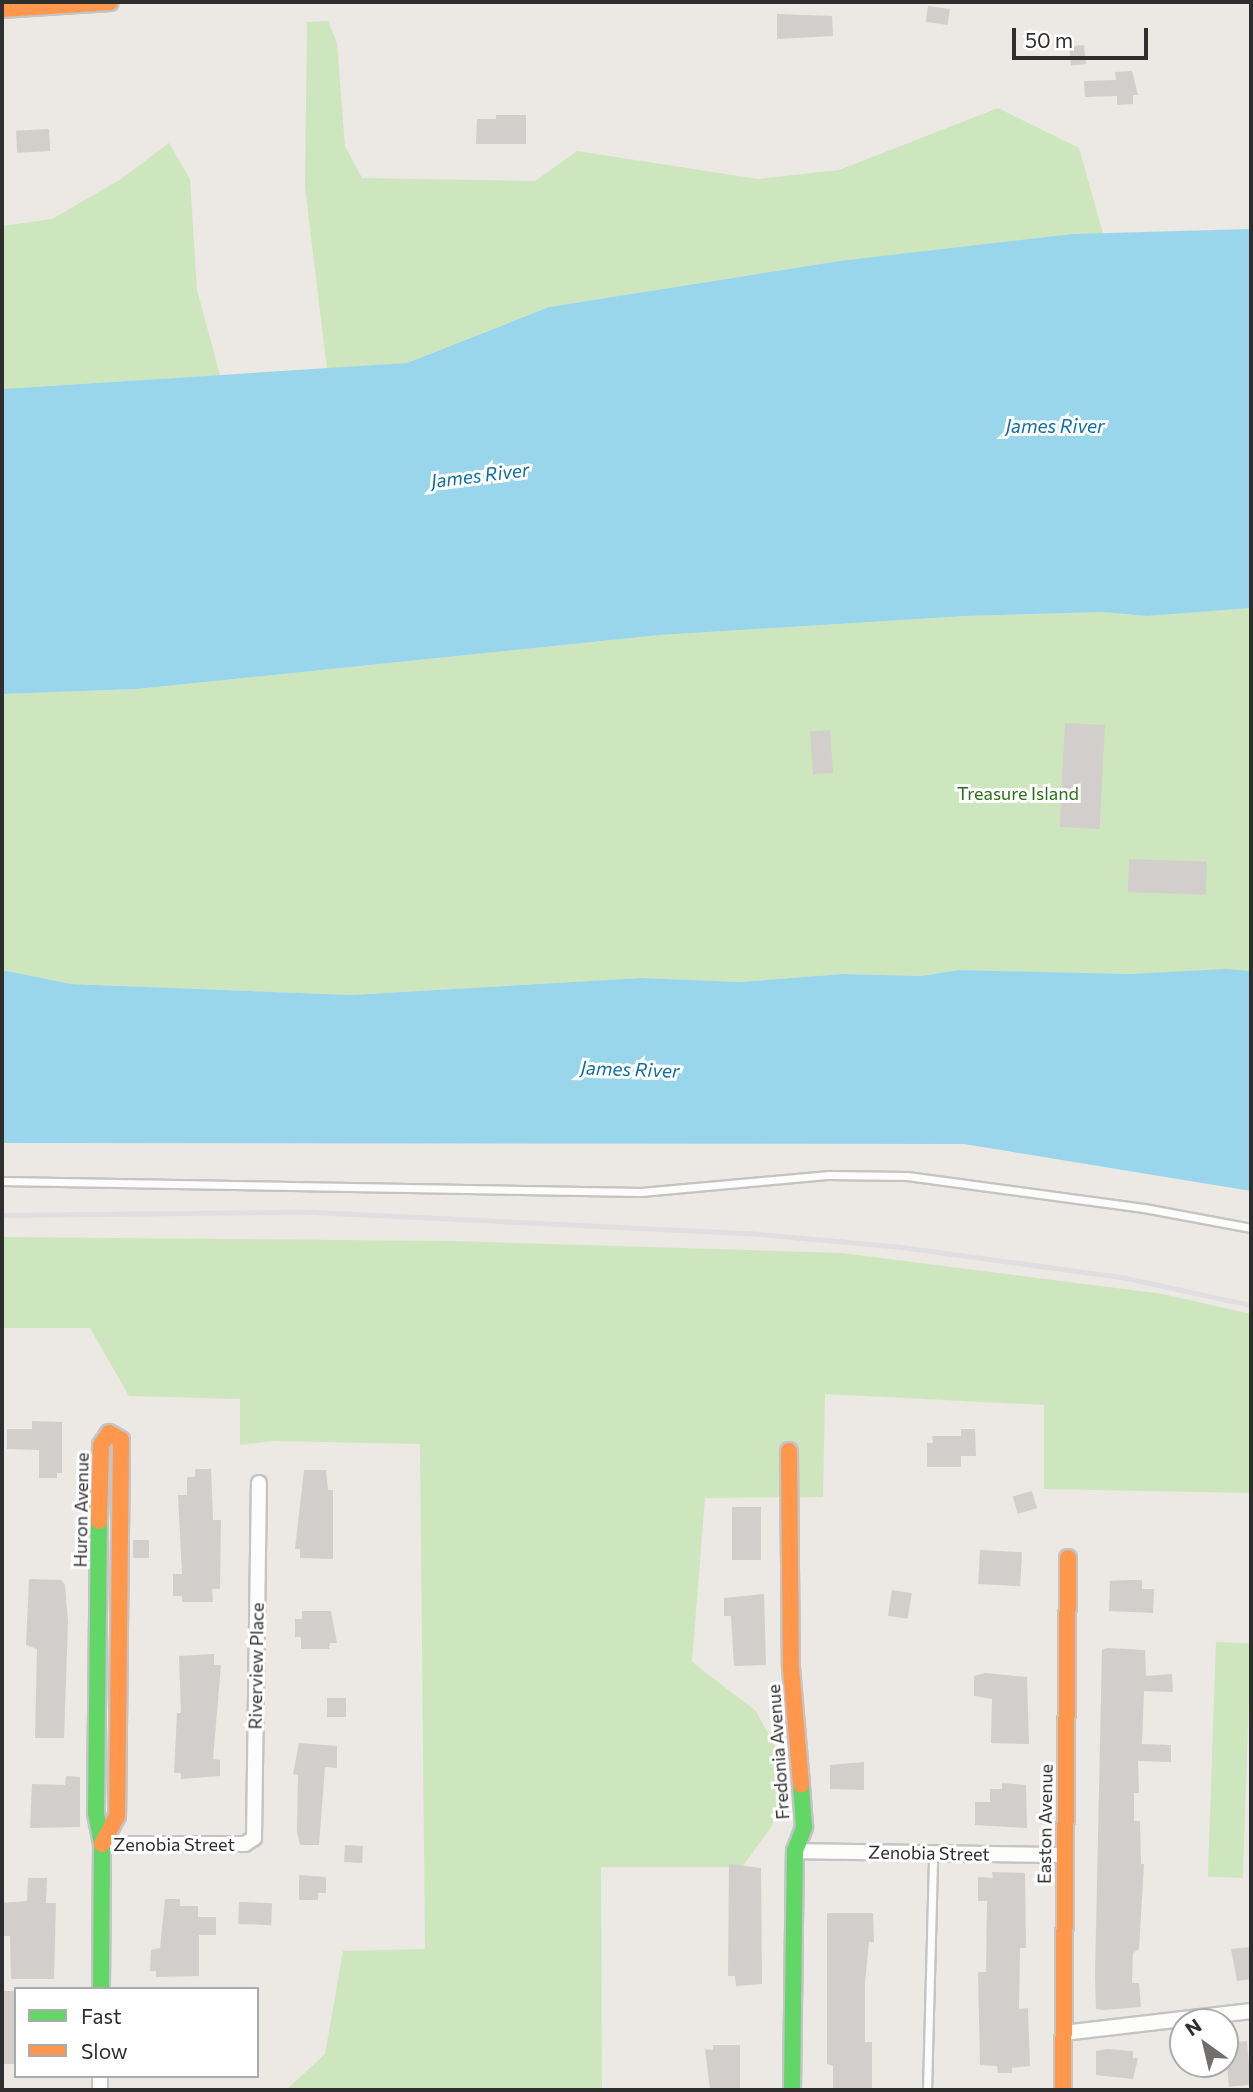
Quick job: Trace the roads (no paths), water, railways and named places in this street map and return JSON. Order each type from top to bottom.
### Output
[{"type":"street","points":[[2,9],[110,2]]},
{"type":"street","name":"Huron Avenue","points":[[101,1987],[103,1844],[96,1813],[100,1469],[101,1445],[109,1433],[121,1440],[117,1816],[103,1844]]},
{"type":"street","name":"Fredonia Avenue","points":[[789,1451],[791,1668],[804,1827],[795,1851],[792,2090]]},
{"type":"street","name":"Riverview Place","points":[[245,1844],[254,1838],[258,1483]]},
{"type":"street","name":"Easton Avenue","points":[[1063,2090],[1068,1558]]},
{"type":"street","name":"Zenobia Street","points":[[103,1844],[245,1844]]},
{"type":"street","name":"Zenobia Street","points":[[795,1851],[1064,1855]]},
{"type":"street","points":[[1064,2034],[1251,2011]]},
{"type":"lane","points":[[2,1181],[641,1192],[829,1175],[907,1176],[1144,1208],[1251,1228]]},
{"type":"lane","points":[[927,2090],[933,1854]]},
{"type":"water","name":"James River","points":[[1251,229],[1251,608],[1147,616],[1102,612],[966,616],[660,635],[137,689],[2,694],[2,389],[407,363],[549,307],[839,261],[1073,234]]},
{"type":"water","name":"James River","points":[[1226,969],[1251,971],[1251,1191],[964,1144],[2,1143],[2,970],[71,984],[351,995],[642,978],[740,982],[843,974],[921,976],[959,970],[1130,974]]},
{"type":"railway","points":[[2,1215],[314,1212],[747,1233],[894,1246],[1121,1277],[1251,1305]]},
{"type":"park label","name":"Treasure Island","points":[[1018,793]]}]
